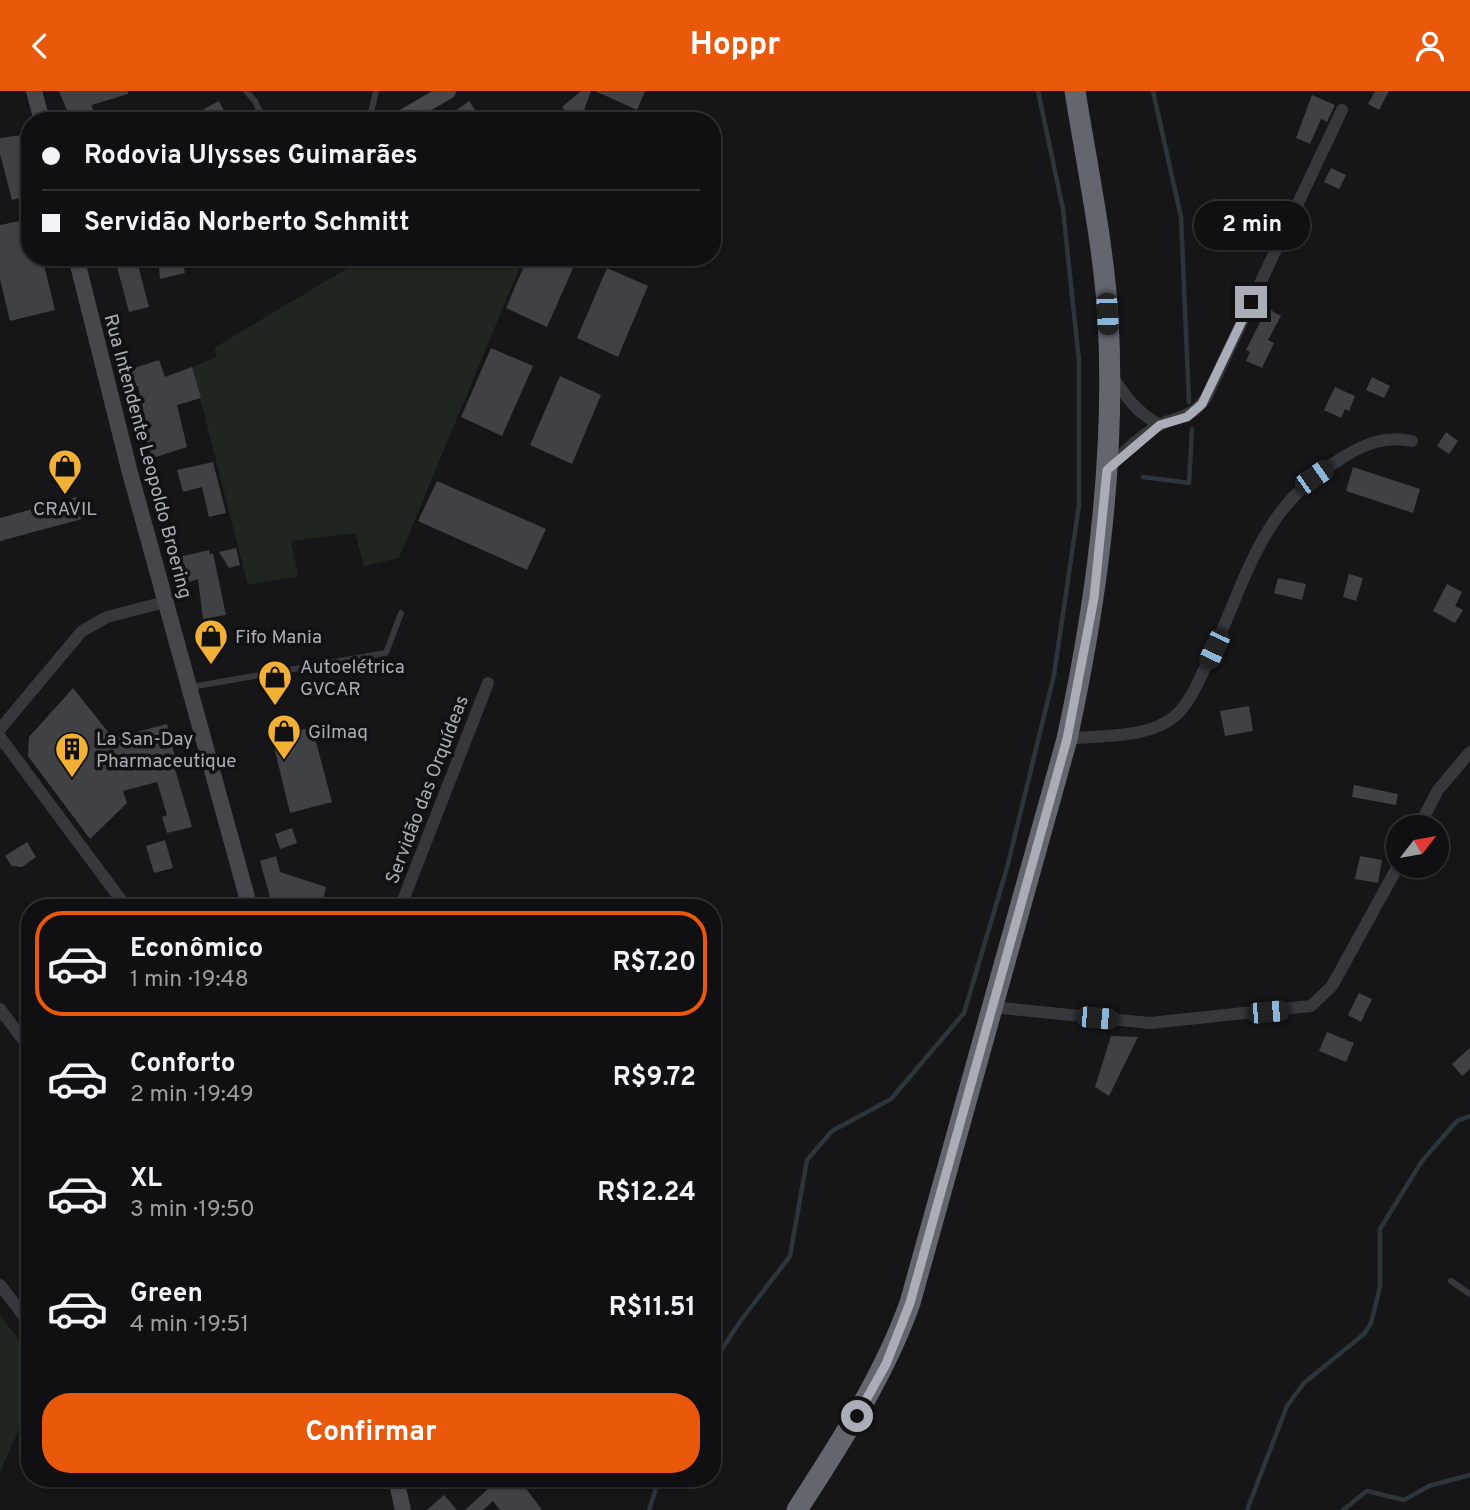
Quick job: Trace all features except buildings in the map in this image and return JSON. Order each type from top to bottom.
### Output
[{"type":"highway","points":[[797,1510],[868,1397],[898,1336],[910,1303],[1067,739],[1094,598],[1107,470],[1110,373],[1101,251],[1075,91]]},
{"type":"highway","points":[[1085,151],[1087,91]]},
{"type":"main road","points":[[34,91],[39,112]]},
{"type":"main road","points":[[416,112],[448,91]]},
{"type":"main road","name":"Rua Intendente Leopoldo Broering","points":[[81,266],[94,335],[248,899]]},
{"type":"main road","points":[[398,1487],[403,1510]]},
{"type":"street","points":[[1107,470],[1160,425],[1187,417],[1206,398],[1342,110]]},
{"type":"street","points":[[1110,373],[1132,405],[1144,417],[1160,425]]},
{"type":"street","points":[[1067,739],[1139,730],[1164,723],[1175,716],[1206,667],[1252,561],[1285,503],[1314,477],[1359,448],[1386,440],[1412,441]]},
{"type":"street","points":[[0,729],[82,631],[107,617],[165,601]]},
{"type":"street","name":"Servidão das Orquídeas","points":[[404,899],[488,683]]},
{"type":"street","points":[[0,737],[120,899]]},
{"type":"street","points":[[1425,815],[1438,790],[1470,752]]},
{"type":"street","points":[[992,1007],[1150,1023],[1311,1006],[1332,986],[1391,879]]},
{"type":"street","points":[[0,1009],[21,1037]]},
{"type":"street","points":[[0,1285],[21,1312]]},
{"type":"lane","points":[[246,91],[260,112]]},
{"type":"lane","points":[[371,112],[376,91]]},
{"type":"lane","points":[[189,687],[386,653],[401,613]]},
{"type":"lane","points":[[1451,1281],[1470,1294]]},
{"type":"shaded area","points":[[351,266],[520,266],[399,558],[364,566],[355,533],[291,541],[298,576],[248,585],[192,367],[217,357],[214,348]]},
{"type":"shaded area","points":[[0,1315],[21,1342],[21,1425],[0,1472]]},
{"type":"waterway","points":[[721,1351],[790,1256],[807,1160],[832,1131],[891,1099],[964,1013],[1007,868],[1054,675],[1079,505],[1079,361],[1063,209],[1038,91]]},
{"type":"waterway","points":[[1153,91],[1181,217],[1189,402]]},
{"type":"waterway","points":[[1143,477],[1189,483],[1192,429]]},
{"type":"waterway","points":[[1247,1510],[1287,1406],[1304,1383],[1364,1334],[1371,1323],[1380,1287],[1380,1229],[1422,1161],[1457,1121],[1470,1116]]},
{"type":"waterway","points":[[1343,1510],[1367,1491],[1404,1500],[1429,1486],[1470,1475]]},
{"type":"waterway","points":[[649,1510],[656,1487]]},
{"type":"place","name":"CRAVIL","points":[[65,496]]},
{"type":"place","name":"Fifo Mania","points":[[211,666]]},
{"type":"place","name":"Autoelétrica GVCAR","points":[[275,707]]},
{"type":"place","name":"Gilmaq","points":[[284,761]]},
{"type":"place","name":"La San-Day Pharmaceutique","points":[[72,779]]},
{"type":"route","points":[[857,1416],[886,1364],[910,1303],[1067,739],[1094,598],[1107,470],[1141,438],[1160,425],[1187,417],[1202,404],[1251,302]]}]
